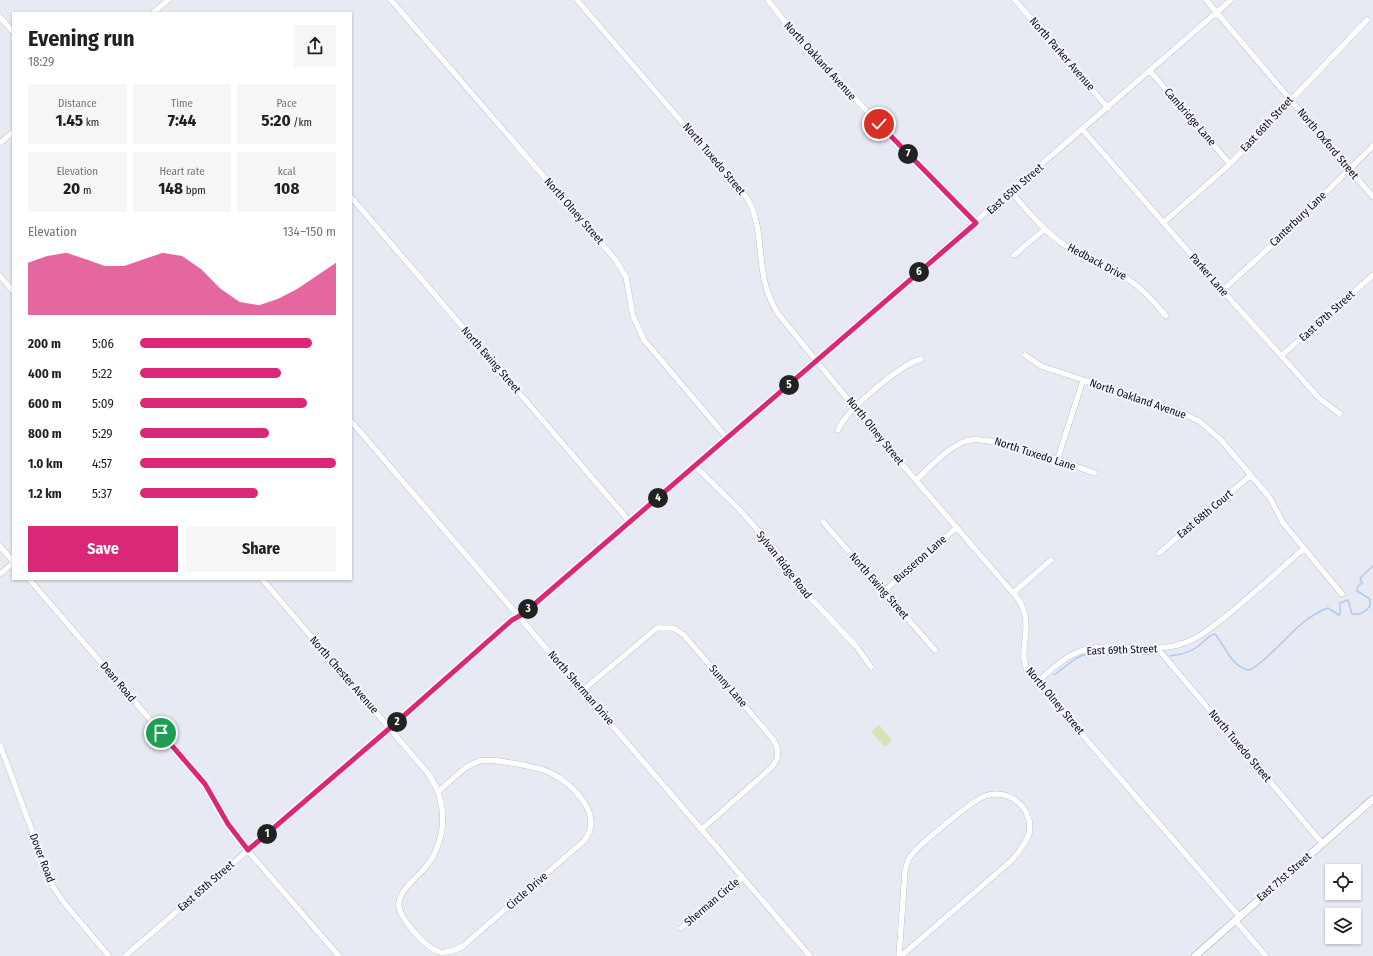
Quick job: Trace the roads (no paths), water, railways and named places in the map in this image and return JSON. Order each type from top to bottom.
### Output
[{"type":"main road","name":"East 71st Street","points":[[1195,956],[1373,799]]},
{"type":"street","points":[[154,12],[168,0]]},
{"type":"street","name":"North Olney Street","points":[[391,0],[615,259],[626,277],[632,311],[644,340],[727,438]]},
{"type":"street","name":"North Tuxedo Street","points":[[577,0],[747,198],[756,220],[762,275],[768,293],[780,315],[817,360]]},
{"type":"street","name":"North Oakland Avenue","points":[[768,0],[789,27],[829,72],[976,223]]},
{"type":"street","name":"North Parker Avenue","points":[[1015,0],[1108,108]]},
{"type":"street","name":"North Oxford Street","points":[[1206,0],[1373,197]]},
{"type":"street","name":"East 65th Street","points":[[125,956],[976,223],[1231,0]]},
{"type":"street","points":[[0,17],[12,31]]},
{"type":"street","name":"East 66th Street","points":[[1163,223],[1230,164],[1290,99],[1367,20]]},
{"type":"street","name":"Cambridge Lane","points":[[1150,71],[1230,164]]},
{"type":"street","name":"Parker Lane","points":[[1083,130],[1163,223],[1319,398],[1340,414]]},
{"type":"street","points":[[0,143],[12,133]]},
{"type":"street","name":"Canterbury Lane","points":[[1222,290],[1283,235],[1373,146]]},
{"type":"street","name":"Hedback Drive","points":[[1011,192],[1045,229],[1075,252],[1134,283],[1148,295],[1166,316]]},
{"type":"street","name":"North Ewing Street","points":[[352,198],[630,522]]},
{"type":"street","points":[[1014,255],[1045,229]]},
{"type":"street","name":"East 67th Street","points":[[1281,356],[1373,275]]},
{"type":"street","points":[[0,276],[12,290]]},
{"type":"street","name":"North Oakland Avenue","points":[[1025,354],[1032,361],[1041,366],[1192,417],[1216,434],[1270,498],[1281,520],[1303,549],[1342,594]]},
{"type":"street","points":[[838,430],[844,418],[902,367],[921,359]]},
{"type":"street","name":"North Olney Street","points":[[817,360],[916,480],[1013,593],[1023,607],[1027,620],[1024,658],[1025,665],[1029,672],[1237,918],[1266,956]]},
{"type":"street","points":[[1057,461],[1083,380]]},
{"type":"street","name":"North Sherman Drive","points":[[352,422],[810,956]]},
{"type":"street","name":"North Tuxedo Lane","points":[[916,480],[952,449],[967,441],[977,439],[997,441],[1095,473]]},
{"type":"street","name":"Sylvan Ridge Road","points":[[694,466],[742,513],[776,551],[804,591],[856,646],[871,667]]},
{"type":"street","name":"East 68th Court","points":[[1159,553],[1251,475]]},
{"type":"street","name":"North Ewing Street","points":[[824,522],[935,650]]},
{"type":"street","name":"Busseron Lane","points":[[884,591],[956,527]]},
{"type":"street","points":[[0,546],[12,561]]},
{"type":"street","name":"East 69th Street","points":[[1038,682],[1060,662],[1077,652],[1092,649],[1158,649],[1183,644],[1208,630],[1256,591],[1303,549]]},
{"type":"street","points":[[1013,593],[1051,560]]},
{"type":"street","points":[[0,574],[12,563]]},
{"type":"street","name":"Dean Road","points":[[30,580],[203,781],[228,824],[248,850],[339,956]]},
{"type":"street","name":"North Chester Avenue","points":[[263,580],[430,775],[438,792],[443,815],[440,841],[429,862],[402,894],[399,907],[402,916],[429,946],[441,952],[454,951]]},
{"type":"street","name":"Sunny Lane","points":[[583,690],[650,632],[660,627],[668,626],[680,631],[708,663],[772,738],[776,745],[778,755],[772,768],[702,829]]},
{"type":"street","name":"North Tuxedo Street","points":[[1158,649],[1322,843]]},
{"type":"street","name":"Dover Road","points":[[0,745],[53,887],[65,904],[109,956]]},
{"type":"street","name":"Circle Drive","points":[[438,792],[469,766],[480,761],[534,768],[553,774],[570,787],[590,812],[592,825],[590,833],[584,842],[463,946],[454,951]]},
{"type":"street","points":[[992,794],[1006,795],[1018,802],[1026,813],[1029,821],[1029,834],[1023,847],[1012,860],[900,956],[905,871],[908,860],[917,849],[980,798],[992,794]]},
{"type":"street","name":"Sherman Circle","points":[[681,928],[742,876]]},
{"type":"waterway","points":[[1170,656],[1191,651],[1210,636],[1215,634],[1237,664],[1242,668],[1248,670],[1252,669],[1262,662],[1297,627],[1317,613],[1328,608],[1339,615],[1340,603],[1348,600],[1352,614],[1362,613],[1366,610],[1370,606],[1370,599],[1357,591],[1358,586],[1362,583],[1360,578],[1373,566]]},
{"type":"waterway","points":[[1054,675],[1075,659],[1083,655],[1154,654]]}]
